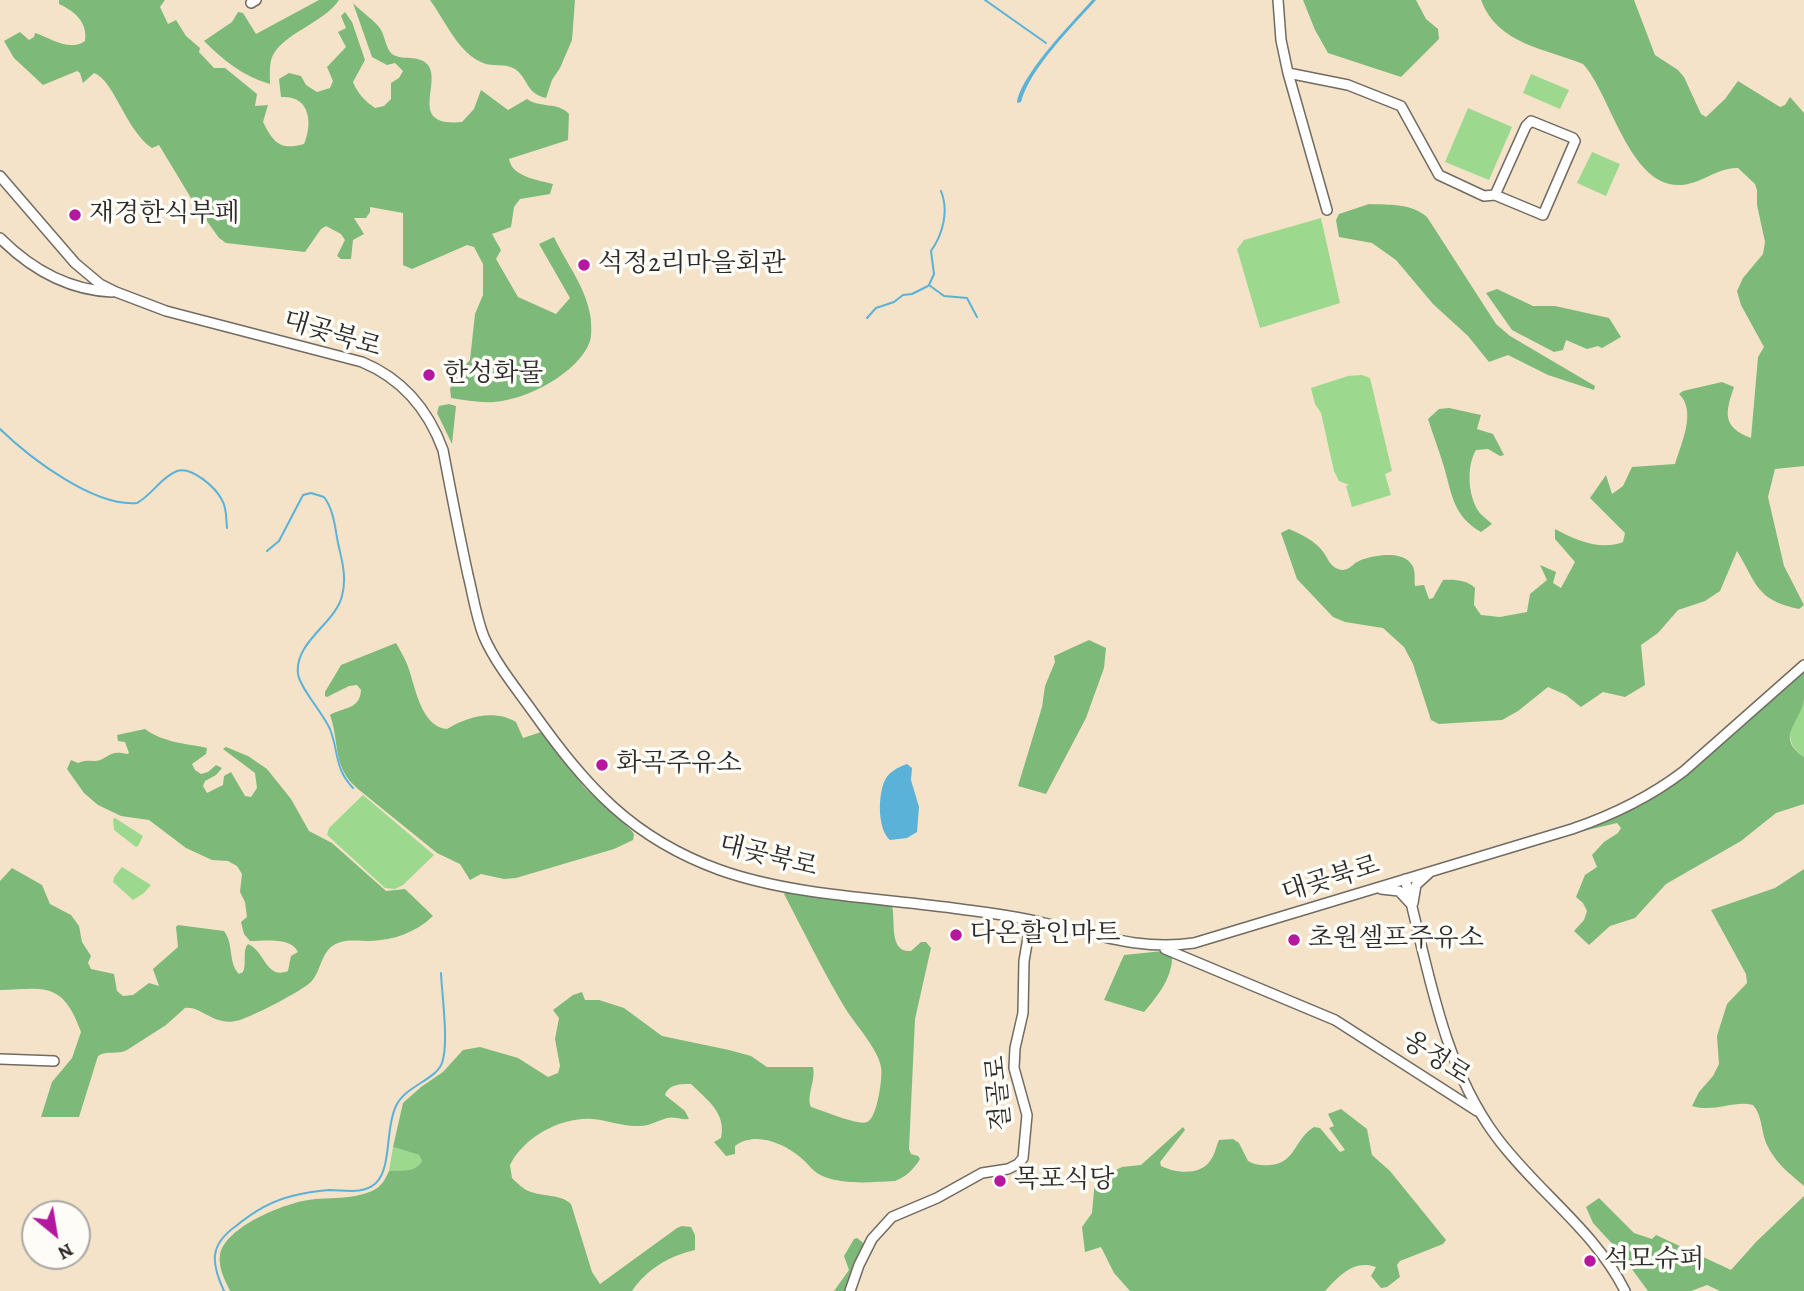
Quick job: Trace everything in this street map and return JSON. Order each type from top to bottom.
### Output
[{"type":"street","points":[[1278,0],[1281,40],[1288,73],[1327,210]]},
{"type":"street","points":[[1288,73],[1348,85],[1401,106],[1439,175],[1484,196],[1495,195],[1543,215],[1575,141],[1534,121],[1528,122],[1495,195]]},
{"type":"street","name":"대곶북로","points":[[0,176],[75,263],[100,284],[166,311],[362,362],[392,377],[410,393],[428,416],[443,450],[478,616],[492,653],[575,769],[606,802],[646,833],[693,859],[720,870],[775,884],[1031,920],[1119,942],[1160,946],[1194,943],[1572,829],[1626,808],[1685,771],[1804,665]]},
{"type":"street","points":[[0,238],[22,258],[52,277],[82,288],[116,292]]},
{"type":"street","points":[[1413,908],[1416,885],[1432,871]]},
{"type":"street","points":[[1405,879],[1453,1057],[1480,1113]]},
{"type":"street","points":[[1372,889],[1399,891],[1406,896],[1413,908]]},
{"type":"street","name":"절골로","points":[[850,1291],[872,1239],[892,1217],[919,1207],[982,1173],[1008,1169],[1023,1158],[1027,1115],[1014,1068],[1023,1013],[1024,961],[1031,920]]},
{"type":"street","name":"옹정로","points":[[1160,946],[1335,1020],[1480,1113],[1511,1154],[1597,1247],[1625,1291]]},
{"type":"street","points":[[0,1059],[54,1061]]},
{"type":"green space","points":[[59,0],[165,0],[160,7],[168,24],[176,20],[214,68],[225,68],[257,94],[255,106],[268,105],[263,122],[274,140],[283,145],[304,144],[308,119],[303,105],[291,98],[281,97],[279,79],[289,73],[301,76],[306,85],[317,92],[330,88],[333,81],[327,67],[346,47],[338,32],[346,28],[341,16],[345,12],[352,22],[365,60],[353,82],[355,86],[362,97],[375,108],[384,106],[391,99],[391,83],[399,78],[403,71],[395,63],[387,65],[372,57],[353,3],[378,26],[392,54],[420,60],[428,65],[431,73],[431,111],[435,118],[445,122],[462,122],[474,109],[481,90],[508,110],[527,99],[565,110],[569,114],[568,140],[509,159],[520,174],[553,184],[550,194],[520,199],[514,207],[511,227],[492,234],[501,250],[496,259],[518,297],[556,314],[570,298],[539,244],[554,237],[581,287],[589,308],[591,336],[584,353],[575,364],[550,383],[521,396],[489,402],[451,398],[450,389],[457,374],[470,360],[475,314],[483,295],[483,264],[474,247],[467,245],[412,269],[403,265],[403,213],[370,207],[366,218],[354,218],[364,234],[353,240],[351,259],[337,256],[345,240],[341,234],[326,226],[305,252],[226,243],[219,238],[194,203],[159,145],[152,148],[143,140],[101,78],[94,73],[83,83],[77,71],[43,85],[14,58],[4,41],[20,32],[29,40],[35,33],[66,45],[85,41],[82,23],[75,14],[59,4]]},
{"type":"green space","points":[[319,0],[339,0],[324,15],[294,34],[277,49],[271,60],[270,84],[234,67],[204,41],[232,22],[238,12],[243,13],[256,34]]},
{"type":"green space","points":[[430,0],[575,0],[572,40],[546,98],[534,93],[515,69],[483,63],[466,52]]},
{"type":"green space","points":[[1303,0],[1416,0],[1426,19],[1438,29],[1439,39],[1401,77],[1328,53]]},
{"type":"green space","points":[[1481,0],[1634,0],[1655,55],[1684,77],[1701,114],[1706,117],[1725,99],[1738,81],[1780,107],[1785,105],[1790,97],[1804,113],[1804,466],[1775,469],[1768,497],[1784,566],[1804,605],[1799,609],[1774,601],[1766,595],[1759,589],[1737,551],[1720,591],[1705,601],[1678,610],[1658,633],[1641,645],[1645,685],[1625,697],[1603,692],[1581,707],[1566,695],[1548,687],[1502,720],[1439,724],[1431,720],[1413,664],[1404,647],[1383,628],[1345,622],[1333,617],[1297,579],[1281,533],[1289,529],[1308,538],[1321,549],[1333,566],[1342,570],[1358,561],[1374,557],[1402,557],[1413,567],[1415,586],[1424,585],[1429,599],[1433,598],[1443,580],[1456,580],[1475,588],[1474,605],[1481,615],[1500,617],[1527,612],[1530,594],[1547,580],[1540,565],[1556,572],[1553,583],[1561,588],[1575,562],[1555,539],[1555,529],[1597,545],[1623,542],[1625,533],[1590,498],[1606,475],[1612,494],[1623,486],[1632,467],[1675,464],[1684,438],[1687,418],[1687,409],[1679,394],[1722,382],[1734,387],[1728,418],[1735,429],[1751,438],[1758,357],[1764,347],[1741,305],[1737,291],[1743,278],[1763,254],[1765,242],[1755,184],[1738,168],[1723,170],[1696,182],[1681,185],[1663,182],[1648,172],[1623,137],[1583,64],[1511,36],[1488,15]]},
{"type":"green space","points":[[1531,74],[1569,90],[1560,109],[1523,93]]},
{"type":"green space","points":[[1468,108],[1512,127],[1489,180],[1445,162]]},
{"type":"green space","points":[[1592,152],[1620,164],[1606,196],[1577,183]]},
{"type":"green space","points":[[1369,204],[1407,207],[1421,212],[1427,217],[1496,324],[1510,336],[1595,386],[1594,390],[1548,375],[1508,355],[1489,362],[1468,336],[1433,304],[1396,260],[1372,243],[1339,237],[1336,220],[1339,214]]},
{"type":"green space","points":[[1321,218],[1340,303],[1260,328],[1237,249],[1244,240]]},
{"type":"green space","points":[[1497,289],[1533,306],[1555,306],[1609,318],[1621,337],[1602,348],[1598,346],[1587,349],[1566,340],[1563,350],[1554,352],[1512,330],[1486,293]]},
{"type":"green space","points":[[1362,375],[1370,378],[1392,471],[1385,474],[1391,495],[1352,507],[1346,486],[1349,485],[1339,481],[1334,471],[1321,413],[1315,404],[1311,388],[1348,376]]},
{"type":"green space","points":[[439,406],[456,406],[452,444],[437,413]]},
{"type":"green space","points":[[1449,408],[1481,415],[1477,429],[1493,434],[1504,455],[1500,456],[1488,449],[1476,450],[1473,457],[1470,473],[1472,498],[1479,512],[1492,524],[1481,532],[1465,519],[1455,504],[1428,419],[1439,409]]},
{"type":"green space","points":[[1089,640],[1106,648],[1104,668],[1086,718],[1046,794],[1018,786],[1042,707],[1045,686],[1055,662],[1054,656]]},
{"type":"green space","points":[[396,643],[430,721],[447,729],[472,718],[490,715],[516,722],[523,738],[541,732],[585,788],[631,830],[634,834],[633,840],[614,849],[516,878],[504,879],[481,874],[470,880],[460,864],[437,853],[358,789],[340,764],[330,715],[354,705],[361,690],[357,685],[327,697],[325,692],[341,665]]},
{"type":"green space","points":[[1804,665],[1804,699],[1790,736],[1795,749],[1804,757],[1804,804],[1776,813],[1741,841],[1666,884],[1635,918],[1610,926],[1589,945],[1574,931],[1584,920],[1587,911],[1576,897],[1585,875],[1597,867],[1592,855],[1621,828],[1617,823],[1579,832],[1629,810],[1670,784]]},
{"type":"green space","points":[[1804,701],[1804,757],[1790,738],[1792,724]]},
{"type":"green space","points":[[145,729],[167,740],[207,748],[206,754],[192,764],[195,770],[201,774],[216,765],[222,768],[205,781],[203,786],[207,793],[223,785],[224,776],[231,772],[245,796],[251,797],[257,788],[255,773],[223,749],[226,747],[248,756],[267,769],[291,799],[309,831],[332,843],[386,891],[405,889],[433,916],[419,927],[396,937],[345,941],[332,946],[311,982],[277,1003],[240,1020],[223,1021],[198,1010],[185,1008],[166,1025],[127,1050],[98,1056],[79,1117],[41,1117],[52,1082],[72,1058],[81,1032],[60,996],[41,989],[0,990],[0,881],[12,868],[42,885],[50,904],[71,915],[79,926],[82,942],[91,956],[88,963],[91,969],[114,974],[117,991],[123,996],[133,995],[149,983],[159,986],[153,969],[178,947],[178,925],[224,931],[233,964],[239,974],[243,972],[248,944],[270,968],[281,973],[288,971],[291,956],[298,952],[295,947],[284,942],[250,941],[244,934],[241,922],[247,917],[245,902],[240,892],[242,874],[237,866],[228,861],[212,860],[186,848],[149,820],[121,816],[98,805],[84,793],[67,769],[71,760],[78,763],[95,761],[116,753],[129,753],[125,742],[118,741],[117,735]]},
{"type":"green space","points":[[363,795],[434,855],[403,885],[395,889],[385,888],[327,835],[329,828]]},
{"type":"green space","points":[[115,818],[143,836],[138,846],[114,830]]},
{"type":"green space","points":[[122,867],[151,885],[133,900],[113,882]]},
{"type":"green space","points":[[1804,869],[1804,1186],[1783,1167],[1770,1150],[1753,1105],[1708,1108],[1692,1106],[1719,1064],[1717,1036],[1727,1004],[1747,983],[1746,974],[1711,910],[1775,888]]},
{"type":"green space","points":[[786,892],[892,906],[894,934],[899,947],[911,951],[921,942],[926,942],[931,948],[915,1019],[909,1149],[911,1154],[920,1159],[906,1175],[895,1181],[833,1180],[817,1173],[785,1147],[760,1139],[751,1139],[735,1146],[735,1154],[726,1156],[714,1142],[721,1138],[722,1129],[714,1107],[691,1084],[679,1085],[669,1089],[665,1095],[685,1111],[689,1119],[669,1118],[641,1126],[592,1119],[568,1121],[534,1138],[516,1155],[510,1165],[512,1178],[526,1190],[562,1199],[571,1204],[592,1272],[600,1284],[677,1228],[691,1227],[695,1235],[695,1250],[659,1264],[632,1291],[230,1291],[221,1269],[220,1255],[224,1245],[243,1226],[297,1202],[364,1194],[380,1185],[389,1171],[411,1169],[419,1165],[422,1161],[419,1155],[393,1147],[403,1103],[443,1072],[463,1050],[480,1047],[518,1058],[548,1077],[558,1073],[560,1066],[555,1039],[559,1018],[553,1010],[573,995],[582,992],[585,1000],[599,1000],[624,1008],[662,1036],[751,1056],[767,1067],[813,1067],[811,1107],[848,1120],[867,1122],[874,1114],[879,1097],[879,1060],[829,980],[784,894]]},
{"type":"green space","points":[[1163,951],[1172,958],[1167,980],[1144,1012],[1104,1000],[1124,955]]},
{"type":"green space","points":[[1341,1109],[1367,1129],[1372,1155],[1390,1171],[1446,1240],[1443,1244],[1400,1261],[1397,1265],[1400,1277],[1387,1287],[1381,1288],[1371,1276],[1376,1267],[1361,1265],[1348,1270],[1325,1291],[1130,1291],[1114,1273],[1101,1247],[1085,1252],[1082,1227],[1092,1213],[1095,1180],[1122,1167],[1141,1165],[1183,1127],[1185,1130],[1160,1162],[1161,1166],[1180,1171],[1200,1169],[1212,1159],[1219,1140],[1233,1139],[1239,1143],[1248,1161],[1270,1165],[1285,1160],[1314,1127],[1320,1128],[1340,1152],[1345,1150],[1329,1128],[1334,1126],[1328,1114]]},
{"type":"green space","points":[[393,1147],[419,1155],[422,1161],[415,1168],[389,1171]]},
{"type":"green space","points":[[1804,1196],[1804,1291],[1720,1291],[1707,1285],[1691,1291],[1648,1291],[1617,1249],[1593,1223],[1586,1207],[1599,1198],[1634,1233],[1652,1239],[1656,1235],[1731,1270]]},
{"type":"green space","points":[[857,1238],[866,1245],[847,1291],[834,1291],[849,1270],[844,1256]]},
{"type":"water","points":[[1092,0],[1096,0],[1042,62],[1021,102],[1017,103],[1037,64]]},
{"type":"water","points":[[907,764],[912,768],[911,780],[919,807],[917,832],[907,838],[890,840],[881,820],[883,786],[891,772]]},
{"type":"waterway","points":[[985,0],[1046,43]]},
{"type":"waterway","points":[[941,191],[945,214],[942,230],[931,251],[934,274],[929,285],[944,296],[967,298],[977,317]]},
{"type":"waterway","points":[[867,318],[876,308],[928,286]]},
{"type":"waterway","points":[[0,429],[64,478],[83,489],[120,502],[137,503],[171,474],[183,470],[190,472],[203,479],[219,495],[225,506],[227,528]]},
{"type":"waterway","points":[[267,551],[279,541],[303,495],[311,493],[324,497],[334,519],[344,583],[342,596],[332,616],[302,652],[298,674],[330,729],[340,767],[353,788]]},
{"type":"waterway","points":[[224,1291],[217,1272],[215,1255],[221,1240],[242,1221],[284,1198],[324,1190],[365,1189],[376,1183],[381,1176],[396,1106],[406,1093],[434,1074],[442,1063],[445,1032],[441,973]]},
{"type":"place","name":"재경한식부페","points":[[75,215]]},
{"type":"place","name":"석정2리마을회관","points":[[584,265]]},
{"type":"place","name":"한성화물","points":[[429,375]]},
{"type":"place","name":"화곡주유소","points":[[602,765]]},
{"type":"place","name":"다온할인마트","points":[[956,935]]},
{"type":"place","name":"초원셀프주유소","points":[[1294,940]]},
{"type":"place","name":"목포식당","points":[[1000,1181]]},
{"type":"place","name":"석모슈퍼","points":[[1590,1261]]}]
